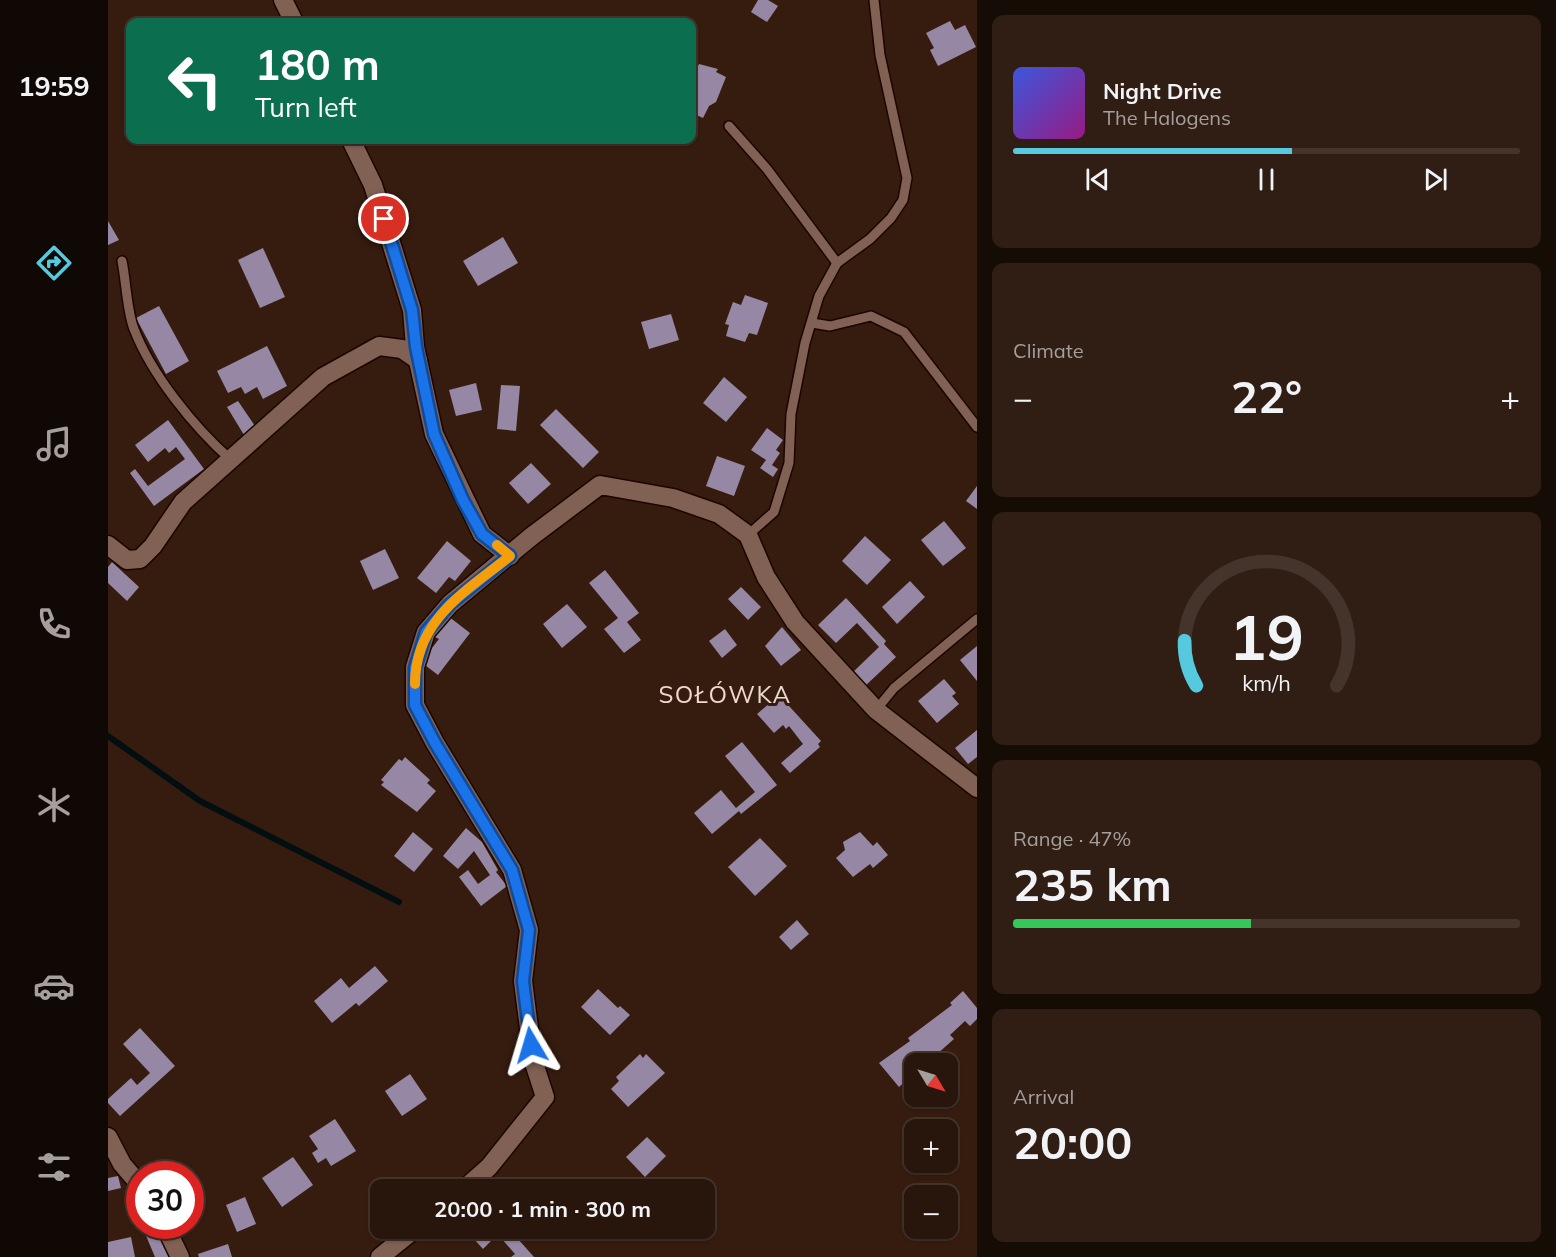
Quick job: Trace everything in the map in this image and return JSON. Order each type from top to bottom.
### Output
[{"type":"street","points":[[283,0],[292,18]]},
{"type":"street","points":[[353,144],[374,185],[412,310],[418,360],[434,434],[463,500],[482,534],[510,556]]},
{"type":"street","points":[[108,545],[127,560],[140,559],[153,546],[183,502],[323,377],[379,346],[402,349],[418,360]]},
{"type":"street","points":[[475,1179],[489,1167],[545,1097],[533,1060],[523,981],[529,930],[512,870],[435,743],[415,705],[415,668],[426,632],[450,604],[600,485],[673,498],[719,514],[748,535],[766,576],[795,622],[876,710],[977,788]]},
{"type":"street","points":[[108,1137],[126,1169]]},
{"type":"street","points":[[171,1239],[180,1257]]},
{"type":"street","points":[[380,1257],[402,1239]]},
{"type":"lane","points":[[748,535],[774,512],[789,463],[791,414],[805,343],[819,296],[837,263],[870,239],[891,218],[903,200],[906,178],[878,45],[874,0]]},
{"type":"lane","points":[[729,126],[767,169],[837,263]]},
{"type":"lane","points":[[122,261],[133,328],[154,368],[206,438],[230,459]]},
{"type":"lane","points":[[812,323],[830,326],[871,316],[904,332],[977,427]]},
{"type":"lane","points":[[876,710],[894,688],[977,619]]},
{"type":"building","points":[[758,0],[768,0],[778,6],[767,22],[751,12]]},
{"type":"building","points":[[950,21],[955,30],[965,25],[976,47],[938,66],[930,50],[934,48],[926,33]]},
{"type":"building","points":[[699,64],[718,69],[716,72],[726,77],[716,102],[709,106],[703,118],[696,115],[696,70]]},
{"type":"building","points":[[108,221],[119,240],[108,245]]},
{"type":"building","points":[[503,237],[518,263],[478,286],[463,261]]},
{"type":"building","points":[[263,248],[285,297],[260,308],[238,260]]},
{"type":"building","points":[[745,295],[768,303],[757,335],[749,333],[745,342],[726,336],[729,325],[725,324],[733,302],[741,305]]},
{"type":"building","points":[[159,306],[189,361],[166,374],[136,318]]},
{"type":"building","points":[[671,314],[679,340],[649,349],[641,322]]},
{"type":"building","points":[[267,346],[287,386],[263,399],[257,387],[245,394],[241,387],[228,393],[217,371]]},
{"type":"building","points":[[724,377],[747,397],[726,422],[703,403]]},
{"type":"building","points":[[476,383],[482,410],[456,416],[449,390]]},
{"type":"building","points":[[501,385],[520,386],[516,431],[497,429]]},
{"type":"building","points":[[238,401],[255,426],[244,435],[227,407]]},
{"type":"building","points":[[556,409],[599,452],[583,468],[540,425]]},
{"type":"building","points":[[168,420],[204,469],[154,506],[130,473],[135,469],[148,486],[185,459],[176,447],[169,453],[165,448],[148,462],[135,445]]},
{"type":"building","points":[[767,428],[783,440],[776,450],[780,453],[772,465],[778,469],[773,477],[760,468],[766,460],[751,450]]},
{"type":"building","points":[[717,456],[745,466],[734,496],[706,486]]},
{"type":"building","points":[[531,463],[551,484],[528,504],[509,483]]},
{"type":"building","points":[[977,486],[977,509],[966,501]]},
{"type":"building","points":[[944,521],[966,548],[943,566],[921,540]]},
{"type":"building","points":[[865,536],[891,560],[867,585],[842,561]]},
{"type":"building","points":[[447,541],[471,561],[455,581],[449,577],[436,593],[417,578]]},
{"type":"building","points":[[385,549],[399,578],[373,590],[360,561]]},
{"type":"building","points":[[112,562],[139,587],[127,601],[108,583],[108,567]]},
{"type":"building","points":[[605,570],[639,613],[627,622],[641,640],[624,653],[604,629],[618,618],[589,583]]},
{"type":"building","points":[[910,581],[925,597],[897,624],[882,607]]},
{"type":"building","points":[[741,587],[761,607],[748,620],[728,599]]},
{"type":"building","points":[[846,598],[886,641],[884,644],[896,657],[864,687],[851,674],[879,647],[857,623],[836,643],[818,625]]},
{"type":"building","points":[[567,604],[587,627],[562,648],[543,624]]},
{"type":"building","points":[[448,616],[470,633],[438,675],[421,662],[439,639],[433,636]]},
{"type":"building","points":[[782,627],[801,650],[781,666],[765,646]]},
{"type":"building","points":[[725,629],[737,645],[722,658],[709,641]]},
{"type":"building","points":[[977,646],[977,681],[960,660]]},
{"type":"building","points":[[944,679],[956,693],[952,696],[959,704],[937,723],[918,701]]},
{"type":"building","points":[[779,695],[821,741],[818,744],[820,747],[790,773],[781,763],[803,744],[789,726],[786,729],[783,725],[774,733],[757,714]]},
{"type":"building","points":[[977,730],[977,757],[968,764],[955,748]]},
{"type":"building","points":[[742,742],[777,785],[741,814],[739,811],[712,834],[694,813],[721,790],[736,808],[755,792],[725,756]]},
{"type":"building","points":[[405,757],[430,780],[427,783],[436,791],[417,812],[381,785],[384,782],[381,780],[399,759],[402,761]]},
{"type":"building","points":[[466,828],[482,842],[498,870],[496,872],[507,886],[481,906],[459,877],[468,870],[478,884],[490,875],[474,851],[458,869],[443,856]]},
{"type":"building","points":[[413,832],[433,849],[414,872],[394,856]]},
{"type":"building","points":[[860,832],[873,846],[877,842],[888,855],[873,868],[870,864],[853,877],[836,858],[845,850],[843,842]]},
{"type":"building","points":[[760,838],[787,866],[755,896],[728,867]]},
{"type":"building","points":[[797,920],[809,934],[791,950],[779,937]]},
{"type":"building","points":[[375,966],[388,981],[359,1006],[356,1003],[332,1023],[314,1001],[341,978],[349,988]]},
{"type":"building","points":[[598,989],[618,1008],[620,1006],[630,1015],[610,1035],[581,1007]]},
{"type":"building","points":[[963,991],[977,1008],[977,1019],[970,1026],[965,1021],[950,1035],[954,1039],[938,1053],[904,1053],[904,1082],[899,1087],[879,1063],[910,1041],[908,1038],[952,1005],[950,1003]]},
{"type":"building","points":[[140,1028],[175,1066],[120,1116],[108,1103],[108,1099],[131,1078],[137,1085],[150,1073],[123,1044]]},
{"type":"building","points":[[640,1054],[643,1058],[646,1054],[665,1073],[628,1107],[611,1089],[619,1081],[616,1077]]},
{"type":"building","points":[[410,1074],[427,1099],[402,1116],[385,1091]]},
{"type":"building","points":[[335,1119],[356,1151],[331,1166],[326,1158],[318,1163],[312,1153],[318,1149],[309,1136]]},
{"type":"building","points":[[647,1137],[666,1156],[645,1177],[626,1157]]},
{"type":"building","points":[[293,1157],[313,1185],[282,1207],[262,1178]]},
{"type":"building","points":[[118,1176],[121,1188],[108,1191],[108,1178]]},
{"type":"building","points":[[245,1197],[256,1224],[237,1232],[226,1205]]},
{"type":"building","points":[[131,1239],[135,1257],[108,1257],[108,1242]]},
{"type":"building","points":[[147,1239],[162,1239],[171,1257],[155,1257]]},
{"type":"building","points":[[474,1239],[493,1239],[483,1249]]},
{"type":"building","points":[[502,1239],[518,1239],[534,1257],[511,1257],[515,1254]]},
{"type":"building","points":[[228,1244],[232,1257],[199,1257],[198,1254]]},
{"type":"waterway","points":[[108,736],[200,801],[399,902]]},
{"type":"slow traffic","points":[[415,684],[415,668],[426,632],[450,604],[510,556],[497,545]]},
{"type":"district","name":"SOŁÓWKA","points":[[725,695]]},
{"type":"route","points":[[384,219],[412,310],[416,347],[434,434],[463,500],[482,534],[510,556],[450,604],[426,632],[415,668],[415,705],[435,743],[512,870],[529,930],[523,981],[531,1045]]}]
